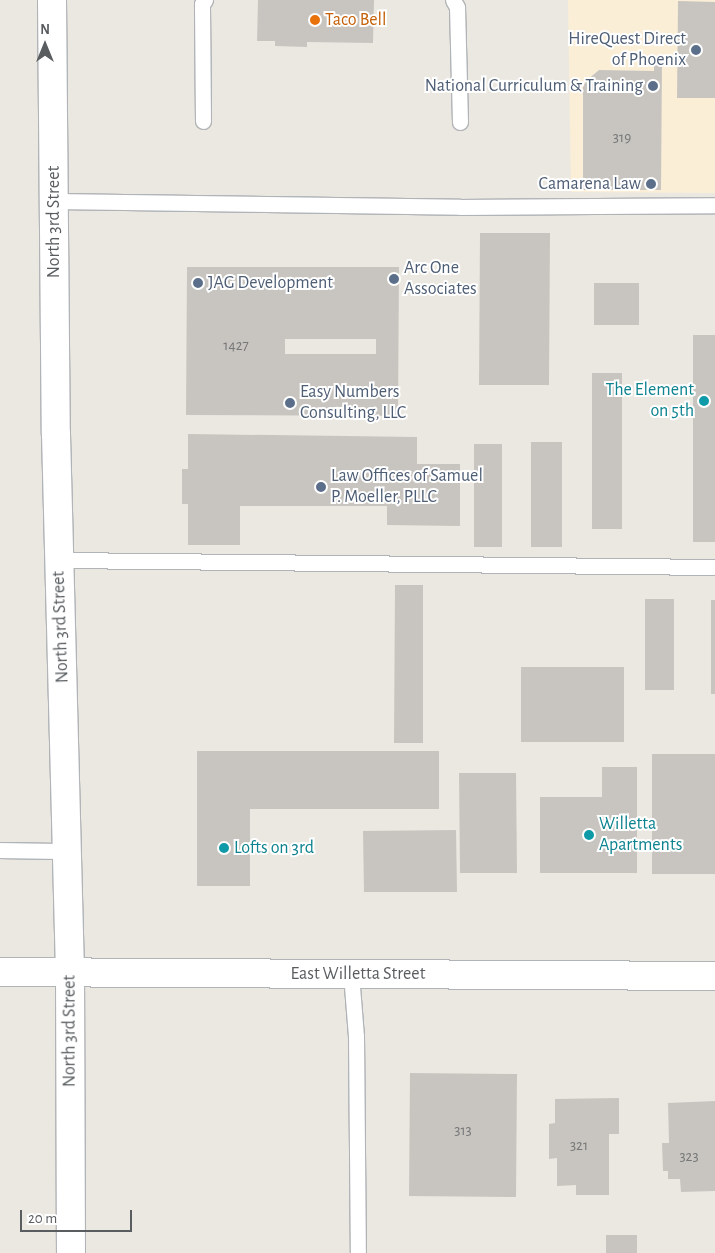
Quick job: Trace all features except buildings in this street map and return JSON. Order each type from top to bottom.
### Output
[{"type":"street","name":"North 3rd Street","points":[[52,0],[59,560],[70,972],[71,1253]]},
{"type":"street","name":"East Willetta Street","points":[[0,972],[715,976]]},
{"type":"lane","points":[[203,120],[202,4],[205,0]]},
{"type":"lane","points":[[453,0],[457,7],[460,122]]},
{"type":"lane","points":[[54,201],[460,207],[715,205]]},
{"type":"lane","points":[[59,560],[715,567]]},
{"type":"lane","points":[[0,850],[67,851]]},
{"type":"lane","points":[[351,974],[356,1036],[358,1253]]},
{"type":"shaded area","points":[[568,0],[715,0],[715,193],[571,192]]},
{"type":"place","name":"Taco Bell","points":[[315,20]]},
{"type":"place","name":"HireQuest Direct of Phoenix","points":[[696,50]]},
{"type":"place","name":"National Curriculum & Training","points":[[653,86]]},
{"type":"place","name":"Camarena Law","points":[[651,184]]},
{"type":"place","name":"Arc One Associates","points":[[394,279]]},
{"type":"place","name":"JAG Development","points":[[198,283]]},
{"type":"place","name":"The Element on 5th","points":[[704,401]]},
{"type":"place","name":"Easy Numbers Consulting, LLC","points":[[290,403]]},
{"type":"place","name":"Law Offices of Samuel P. Moeller, PLLC","points":[[321,487]]},
{"type":"place","name":"Willetta Apartments","points":[[589,835]]},
{"type":"place","name":"Lofts on 3rd","points":[[224,848]]}]
